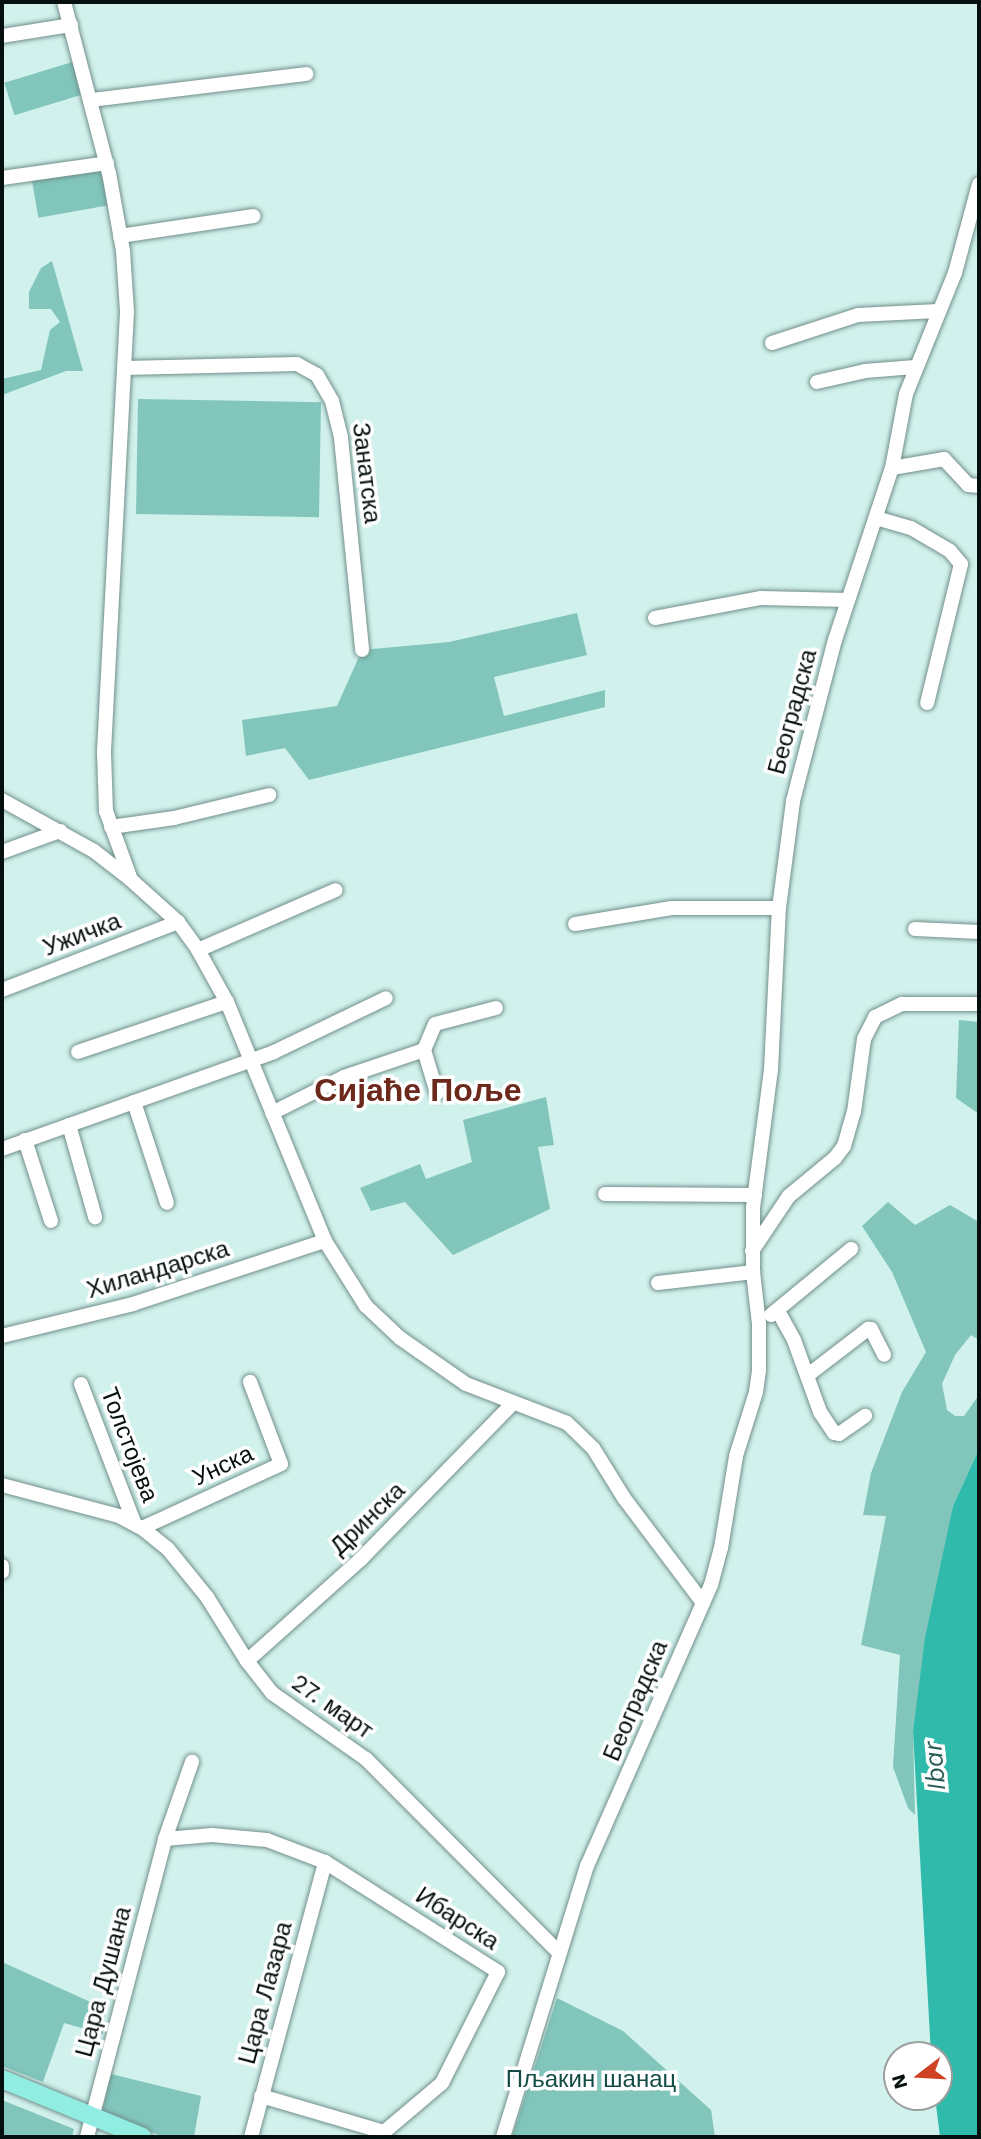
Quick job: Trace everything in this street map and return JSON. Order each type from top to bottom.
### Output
[{"type":"main road","points":[[2,2079],[90,2127],[143,2137]]},
{"type":"main road","points":[[2,2091],[113,2137]]},
{"type":"street","points":[[64,2],[107,163],[120,236],[127,312],[105,718],[105,795],[111,827],[130,879]]},
{"type":"street","points":[[2,36],[71,25]]},
{"type":"street","points":[[91,100],[306,74]]},
{"type":"street","points":[[2,178],[107,163]]},
{"type":"street","name":"Београдска","points":[[503,2137],[587,1866],[703,1603],[721,1548],[736,1456],[756,1392],[759,1324],[752,1251],[755,1195],[771,1069],[779,908],[793,801],[848,600],[892,468],[902,411],[915,367],[954,273],[979,184]]},
{"type":"street","points":[[120,236],[254,216]]},
{"type":"street","points":[[772,343],[858,316],[938,311]]},
{"type":"street","name":"Занатска","points":[[124,368],[297,364],[317,375],[332,401],[341,438],[362,650]]},
{"type":"street","points":[[817,382],[865,371],[915,367]]},
{"type":"street","points":[[892,468],[944,458],[968,485],[979,486]]},
{"type":"street","points":[[876,518],[911,528],[956,556],[961,564],[927,703]]},
{"type":"street","points":[[655,618],[761,598],[848,600]]},
{"type":"street","points":[[111,827],[174,818],[269,795]]},
{"type":"street","points":[[2,800],[60,831],[104,859],[178,922],[198,950],[227,1002],[325,1241],[366,1306],[400,1338],[466,1384],[567,1423],[593,1448],[624,1499],[703,1603]]},
{"type":"street","points":[[2,852],[60,831]]},
{"type":"street","points":[[104,859],[114,854],[117,844]]},
{"type":"street","points":[[198,950],[336,890]]},
{"type":"street","points":[[575,924],[672,908],[779,908]]},
{"type":"street","name":"Ужичка","points":[[2,990],[178,922]]},
{"type":"street","points":[[915,929],[979,932]]},
{"type":"street","points":[[2,1149],[296,1043],[386,998]]},
{"type":"street","points":[[78,1052],[227,1002]]},
{"type":"street","points":[[752,1251],[789,1196],[835,1158],[844,1146],[854,1112],[864,1039],[875,1017],[902,1004],[979,1004]]},
{"type":"street","points":[[437,1093],[424,1050],[435,1024],[496,1008]]},
{"type":"street","points":[[272,1113],[344,1077],[424,1050]]},
{"type":"street","points":[[134,1102],[167,1203]]},
{"type":"street","points":[[69,1125],[95,1217]]},
{"type":"street","points":[[25,1140],[51,1221]]},
{"type":"street","points":[[605,1194],[755,1195]]},
{"type":"street","name":"Хиландарска","points":[[2,1336],[133,1304],[325,1241]]},
{"type":"street","points":[[759,1324],[850,1249]]},
{"type":"street","points":[[658,1283],[753,1272]]},
{"type":"street","points":[[778,1311],[808,1375],[820,1412],[834,1433],[839,1434],[865,1416]]},
{"type":"street","points":[[808,1375],[868,1329],[871,1329],[884,1354]]},
{"type":"street","name":"Унска","points":[[138,1525],[281,1464],[250,1382]]},
{"type":"street","name":"Толстојева","points":[[81,1384],[138,1525]]},
{"type":"street","name":"Дринска","points":[[247,1661],[361,1559],[513,1403]]},
{"type":"street","name":"27. март","points":[[2,1485],[138,1525],[168,1549],[207,1597],[247,1661],[272,1693],[366,1759],[559,1953]]},
{"type":"street","points":[[2,1566],[2,1572]]},
{"type":"street","name":"Цара Душана","points":[[90,2127],[165,1839],[192,1762]]},
{"type":"street","name":"Ибарска","points":[[165,1839],[212,1835],[267,1840],[325,1862],[498,1972],[442,2084],[384,2132],[261,2096]]},
{"type":"street","name":"Цара Лазара","points":[[251,2137],[325,1862]]},
{"type":"green space","points":[[79,60],[89,93],[14,115],[4,83]]},
{"type":"green space","points":[[107,163],[114,204],[38,218],[31,176]]},
{"type":"green space","points":[[52,261],[83,371],[66,371],[2,395],[2,379],[41,370],[50,330],[60,322],[51,309],[29,309],[29,292],[41,268]]},
{"type":"green space","points":[[138,399],[321,402],[319,517],[136,514]]},
{"type":"green space","points":[[577,613],[587,655],[494,677],[504,716],[605,690],[605,707],[309,780],[285,748],[246,756],[242,720],[337,706],[362,650],[449,642]]},
{"type":"green space","points":[[959,1020],[979,1022],[979,1114],[956,1098]]},
{"type":"green space","points":[[546,1097],[554,1145],[538,1147],[550,1209],[453,1255],[405,1202],[371,1211],[360,1188],[420,1164],[426,1179],[472,1162],[463,1120]]},
{"type":"green space","points":[[888,1202],[915,1225],[950,1205],[979,1222],[979,1340],[971,1335],[955,1355],[942,1384],[947,1410],[955,1416],[964,1416],[979,1395],[979,1449],[953,1506],[942,1564],[913,1732],[915,1815],[908,1808],[893,1767],[900,1655],[861,1645],[886,1516],[863,1515],[871,1473],[902,1392],[926,1352],[892,1272],[862,1226]]},
{"type":"green space","points":[[2,1962],[106,2009],[103,2034],[64,2023],[43,2082],[2,2066]]},
{"type":"green space","name":"Пљакин шанац","points":[[557,1998],[623,2031],[711,2110],[715,2137],[512,2137]]},
{"type":"green space","points":[[111,2074],[201,2096],[194,2137],[163,2137],[102,2111]]},
{"type":"green space","points":[[2,2100],[74,2129],[72,2137],[2,2137]]},
{"type":"water","name":"Ibar","points":[[979,1449],[979,2137],[940,2137],[937,2111],[953,2111],[953,2041],[930,2041],[913,1732],[925,1638],[953,1506]]},
{"type":"district","name":"Сијаће Поље","points":[[418,1090]]}]
